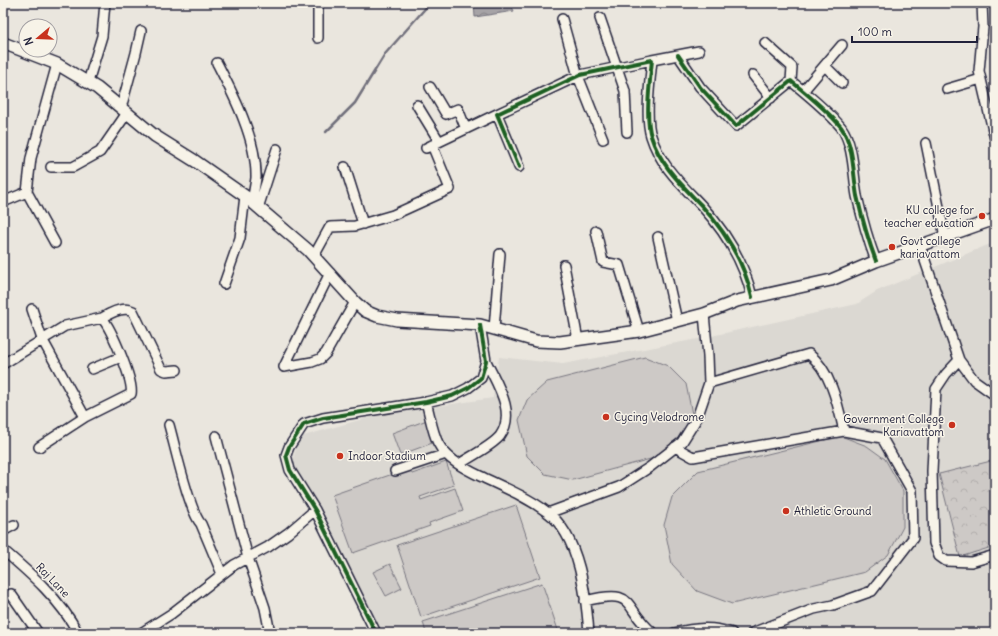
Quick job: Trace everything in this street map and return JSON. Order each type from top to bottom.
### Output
[{"type":"main road","points":[[3,43],[56,64],[88,82],[155,136],[195,161],[252,202],[314,256],[355,302],[365,311],[378,316],[397,320],[480,325],[536,341],[560,342],[639,331],[704,314],[737,300],[831,280],[876,261],[995,219]]},
{"type":"street","points":[[88,82],[102,36],[105,3]]},
{"type":"street","points":[[318,3],[318,38]]},
{"type":"street","points":[[982,3],[983,27],[979,71],[995,139]]},
{"type":"street","points":[[600,18],[625,91],[627,132]]},
{"type":"street","points":[[562,19],[578,76],[603,139]]},
{"type":"street","points":[[51,167],[73,167],[100,152],[124,111],[141,31]]},
{"type":"street","points":[[678,55],[700,87],[736,126],[791,81],[792,67],[765,43]]},
{"type":"street","points":[[804,91],[842,45]]},
{"type":"street","points":[[432,145],[578,76],[596,71],[699,51]]},
{"type":"street","points":[[652,60],[648,125],[651,137],[669,171],[701,205],[731,243],[748,280],[752,297]]},
{"type":"street","points":[[216,63],[238,107],[252,150],[256,178],[252,202]]},
{"type":"street","points":[[55,243],[27,192],[32,158],[56,64]]},
{"type":"street","points":[[825,66],[842,83]]},
{"type":"street","points":[[753,75],[771,98]]},
{"type":"street","points":[[947,89],[981,79]]},
{"type":"street","points":[[791,81],[804,91],[842,128],[850,149],[857,195],[868,240],[876,261]]},
{"type":"street","points":[[430,87],[446,114],[458,109],[466,129]]},
{"type":"street","points":[[314,256],[330,226],[355,226],[393,215],[450,189],[417,105]]},
{"type":"street","points":[[497,114],[519,167]]},
{"type":"street","points":[[926,143],[945,237]]},
{"type":"street","points":[[224,284],[252,202],[277,149]]},
{"type":"street","points":[[345,168],[363,224]]},
{"type":"street","points":[[3,202],[27,192]]},
{"type":"street","points":[[596,231],[603,262],[620,265],[639,331]]},
{"type":"street","points":[[658,237],[676,307],[677,321]]},
{"type":"street","points":[[920,246],[959,360],[974,380],[995,395]]},
{"type":"street","points":[[494,329],[500,254]]},
{"type":"street","points":[[564,265],[578,340]]},
{"type":"street","points":[[330,273],[284,367],[320,359],[326,353],[355,302]]},
{"type":"street","points":[[32,309],[42,339],[85,417]]},
{"type":"street","points":[[3,364],[65,326],[102,318],[125,309],[133,311],[162,369],[166,371],[177,370]]},
{"type":"street","points":[[548,513],[619,486],[650,467],[682,442],[698,418],[709,383],[704,314]]},
{"type":"street","points":[[39,447],[85,417],[131,394],[132,389],[129,374],[108,324],[102,318]]},
{"type":"street","points":[[459,464],[500,436],[506,422],[506,404],[486,361],[480,325]]},
{"type":"street","points":[[709,383],[809,354],[818,361],[836,400],[844,431]]},
{"type":"street","points":[[92,369],[121,357]]},
{"type":"street","points":[[959,360],[946,374],[936,389],[932,470],[934,543],[940,556],[946,561],[971,562],[995,556]]},
{"type":"street","points":[[376,633],[315,510],[290,470],[286,455],[304,424],[322,418],[426,402],[452,396],[468,388],[481,378],[486,361]]},
{"type":"street","points":[[426,402],[438,443],[446,454],[459,464],[548,513],[564,531],[572,547],[581,573],[589,633]]},
{"type":"street","points":[[169,425],[187,493],[197,520],[201,524],[222,574]]},
{"type":"street","points":[[675,447],[693,456],[844,431],[882,438],[912,491],[914,538],[872,591],[833,605],[814,609],[752,633]]},
{"type":"street","points":[[216,436],[248,558],[265,608],[270,633]]},
{"type":"street","points":[[395,471],[446,454]]},
{"type":"street","points":[[141,633],[171,614],[222,574],[288,533],[315,510]]},
{"type":"street","points":[[3,531],[14,525]]},
{"type":"street","name":"Raj Lane","points":[[3,550],[56,600],[70,618],[78,633]]},
{"type":"street","points":[[11,594],[38,633]]},
{"type":"street","points":[[585,601],[608,596],[617,596],[624,599],[653,633]]},
{"type":"street","points":[[674,633],[706,628],[719,628],[732,633]]},
{"type":"shaded area","points":[[995,242],[995,633],[383,633],[292,461],[300,437],[377,415],[493,398],[499,357],[563,364],[698,339],[857,304],[877,291]]},
{"type":"green space","name":"Cycing Velodrome","points":[[645,357],[668,366],[686,384],[692,414],[685,436],[669,454],[573,480],[545,474],[527,456],[519,420],[527,400],[547,382]]},
{"type":"green space","points":[[427,420],[435,442],[400,455],[392,433]]},
{"type":"green space","name":"Athletic Ground","points":[[841,436],[867,446],[885,459],[903,491],[903,527],[888,555],[865,572],[732,604],[697,591],[672,564],[664,525],[672,497],[698,471]]},
{"type":"green space","points":[[995,460],[995,546],[960,557],[939,474]]},
{"type":"green space","points":[[446,462],[454,485],[420,497],[421,500],[455,488],[463,511],[429,523],[430,526],[353,553],[332,495],[410,468],[412,474]]},
{"type":"green space","points":[[516,505],[540,577],[421,617],[397,545]]},
{"type":"green space","points":[[390,564],[402,588],[386,596],[373,572]]},
{"type":"green space","points":[[542,583],[559,633],[426,633],[423,622]]},
{"type":"water","points":[[474,3],[510,3],[514,11],[475,17]]},
{"type":"waterway","points":[[326,132],[355,103],[385,54],[430,3]]},
{"type":"cycle path","points":[[678,55],[700,87],[736,126],[791,81],[830,115],[841,127],[851,151],[857,196],[865,229],[876,261]]},
{"type":"cycle path","points":[[519,167],[497,114],[580,75],[652,60],[648,99],[648,119],[651,136],[655,146],[672,174],[710,215],[726,236],[739,259],[752,297]]},
{"type":"cycle path","points":[[376,633],[315,510],[290,470],[286,455],[289,447],[304,424],[323,418],[426,402],[452,396],[468,388],[481,378],[486,361],[480,325]]},
{"type":"place","name":"KU college for teacher education","points":[[982,216]]},
{"type":"place","name":"Govt college kariavattom","points":[[892,247]]},
{"type":"place","name":"Cycing Velodrome","points":[[606,417]]},
{"type":"place","name":"Government College Kariavattom","points":[[952,425]]},
{"type":"place","name":"Indoor Stadium","points":[[340,456]]},
{"type":"place","name":"Athletic Ground","points":[[786,511]]}]
